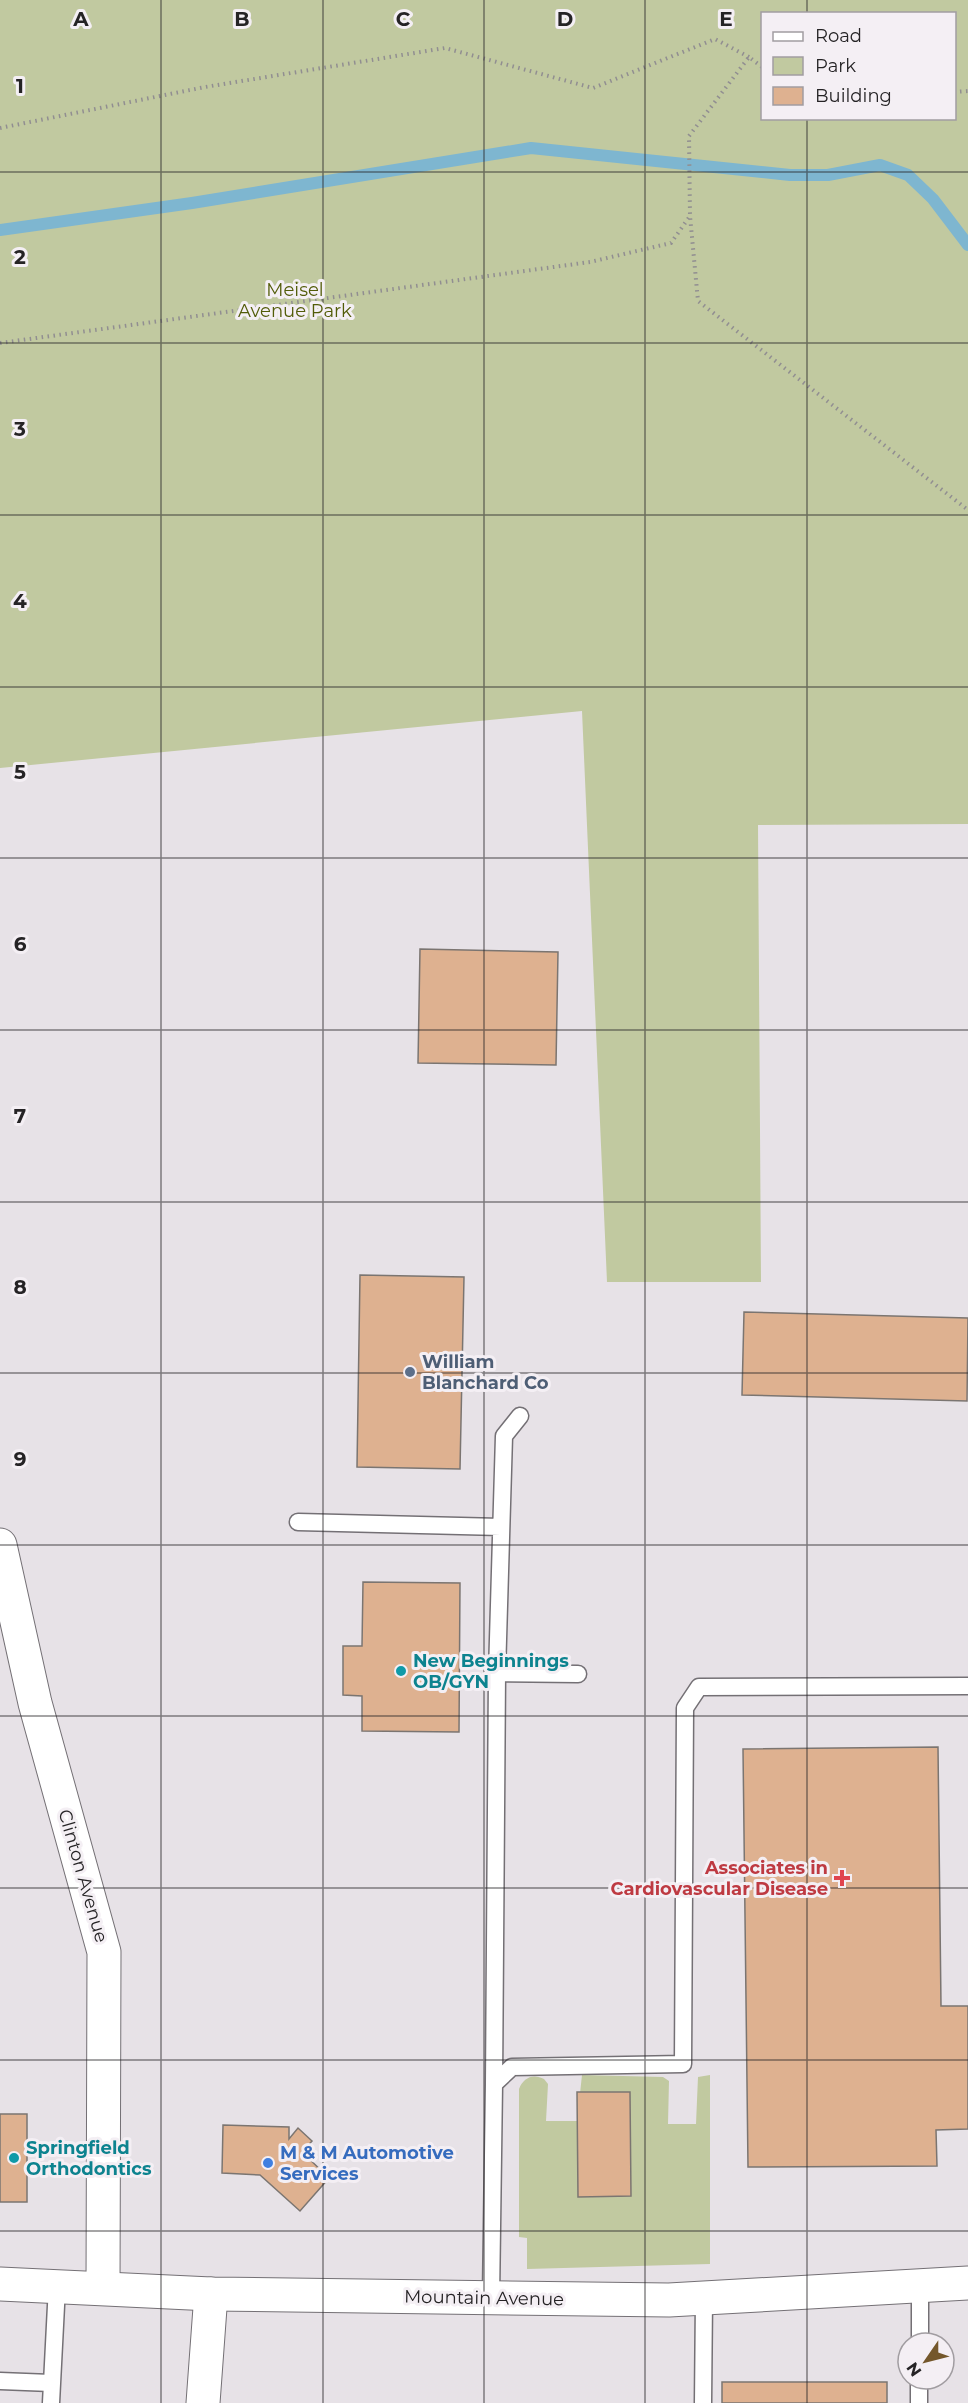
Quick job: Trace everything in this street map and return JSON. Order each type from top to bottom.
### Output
[{"type":"street","name":"Clinton Avenue","points":[[0,1545],[35,1703],[104,1952],[103,2288]]},
{"type":"street","name":"Mountain Avenue","points":[[0,2284],[212,2294],[658,2300],[968,2283]]},
{"type":"street","points":[[203,2403],[212,2294]]},
{"type":"lane","points":[[491,2298],[497,1673],[501,1527],[504,1436],[520,1416]]},
{"type":"lane","points":[[298,1522],[501,1527]]},
{"type":"lane","points":[[497,1673],[578,1674]]},
{"type":"lane","points":[[494,2084],[512,2067],[683,2064],[685,1708],[699,1687],[968,1686]]},
{"type":"lane","points":[[51,2403],[57,2286]]},
{"type":"lane","points":[[920,2286],[920,2331]]},
{"type":"lane","points":[[704,2298],[704,2403]]},
{"type":"lane","points":[[0,2381],[51,2383]]},
{"type":"path","points":[[0,128],[205,87],[445,48],[593,88],[715,39],[749,57],[761,66]]},
{"type":"path","points":[[749,57],[689,136],[690,216],[698,301],[968,510]]},
{"type":"path","points":[[0,343],[590,262],[671,243],[690,216]]},
{"type":"green space","name":"Meisel Avenue Park","points":[[0,0],[968,0],[968,824],[758,825],[761,1282],[607,1282],[582,711],[0,768]]},
{"type":"green space","points":[[582,2075],[663,2077],[669,2081],[668,2124],[696,2124],[698,2077],[710,2075],[710,2264],[527,2269],[527,2238],[519,2237],[519,2089],[529,2078],[536,2076],[544,2079],[548,2084],[546,2121],[577,2121]]},
{"type":"building","points":[[420,949],[558,952],[556,1065],[418,1063]]},
{"type":"building","name":"William Blanchard Co","points":[[360,1275],[464,1277],[460,1469],[357,1467]]},
{"type":"building","points":[[744,1312],[968,1318],[967,1401],[742,1395]]},
{"type":"building","name":"New Beginnings OB/GYN","points":[[363,1582],[460,1583],[459,1732],[362,1731],[362,1696],[343,1695],[343,1646],[362,1646]]},
{"type":"building","name":"Associates in Cardiovascular Disease","points":[[938,1747],[941,2006],[968,2006],[968,2129],[936,2130],[937,2166],[748,2167],[743,1749]]},
{"type":"building","points":[[577,2092],[630,2092],[631,2196],[578,2197]]},
{"type":"building","name":"Springfield Orthodontics","points":[[0,2114],[27,2114],[27,2202],[0,2202]]},
{"type":"building","name":"M & M Automotive Services","points":[[223,2125],[289,2127],[289,2139],[298,2128],[312,2141],[302,2152],[329,2178],[300,2211],[260,2175],[222,2173]]},
{"type":"building","points":[[722,2382],[887,2382],[887,2403],[722,2403]]},
{"type":"waterway","points":[[0,230],[192,203],[531,148],[790,175],[828,175],[880,165],[908,175],[933,199],[968,245]]},
{"type":"place","name":"William Blanchard Co","points":[[410,1372]]},
{"type":"place","name":"New Beginnings OB/GYN","points":[[401,1671]]},
{"type":"place","name":"Associates in Cardiovascular Disease","points":[[842,1878]]},
{"type":"place","name":"Springfield Orthodontics","points":[[14,2158]]},
{"type":"place","name":"M & M Automotive Services","points":[[268,2163]]}]
